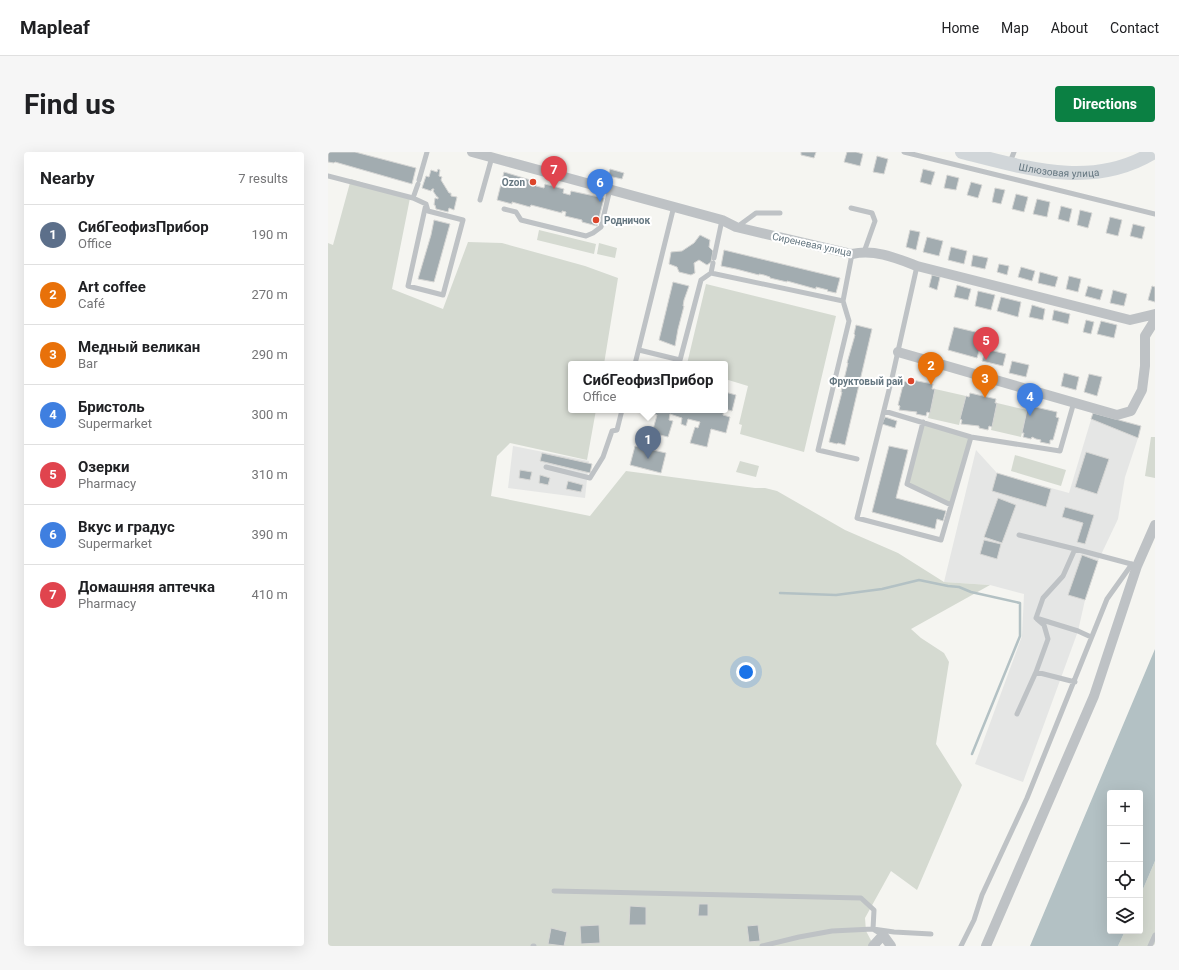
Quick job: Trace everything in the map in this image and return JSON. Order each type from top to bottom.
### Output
[{"type":"main road","name":"Шлюзовая улица","points":[[962,152],[1012,158],[1051,173],[1069,174],[1097,172],[1130,164],[1154,152]]},
{"type":"street","name":"Сиреневая улица","points":[[472,152],[674,206],[722,220],[736,227],[852,254],[864,252],[890,256],[918,266],[1130,320],[1155,314]]},
{"type":"street","points":[[898,352],[1117,415],[1131,411],[1142,390],[1145,366],[1145,336],[1155,320]]},
{"type":"street","points":[[986,946],[1094,696],[1135,565],[1155,525]]},
{"type":"street","points":[[873,946],[883,934],[891,946]]},
{"type":"lane","points":[[414,198],[427,152]]},
{"type":"lane","points":[[904,152],[1155,214]]},
{"type":"lane","points":[[480,200],[492,157]]},
{"type":"lane","points":[[328,176],[414,198],[426,204],[428,211],[464,220],[443,295],[408,286],[426,204]]},
{"type":"lane","points":[[504,209],[516,212],[521,220],[586,236],[601,227],[610,189]]},
{"type":"lane","points":[[636,361],[674,206]]},
{"type":"lane","points":[[851,208],[872,213],[875,221],[864,252]]},
{"type":"lane","points":[[736,227],[756,214],[780,213]]},
{"type":"lane","points":[[639,350],[680,360],[701,280],[711,273],[722,220]]},
{"type":"lane","points":[[852,254],[843,301],[849,321],[818,450],[857,459]]},
{"type":"lane","points":[[918,266],[857,518],[941,540],[970,437]]},
{"type":"lane","points":[[711,273],[843,301]]},
{"type":"lane","points":[[884,411],[970,437],[1060,451],[1074,402]]},
{"type":"lane","points":[[546,468],[590,478],[603,457],[612,431],[616,430],[621,413]]},
{"type":"lane","points":[[923,422],[907,484],[951,505]]},
{"type":"lane","points":[[961,946],[974,920],[982,895],[1028,798],[1075,682],[1091,636],[1107,599],[1135,565],[1019,535]]},
{"type":"lane","points":[[1036,618],[1043,598],[1063,576],[1075,549]]},
{"type":"lane","points":[[1036,618],[1091,636]]},
{"type":"lane","points":[[1017,714],[1036,672],[1048,639],[1044,625],[1036,618]]},
{"type":"lane","points":[[1036,672],[1075,682]]},
{"type":"lane","points":[[554,891],[861,898],[874,910],[873,928]]},
{"type":"lane","points":[[873,928],[883,934]]},
{"type":"lane","points":[[762,946],[832,931],[873,928],[894,932],[932,934]]},
{"type":"lane","points":[[1150,946],[1155,935]]},
{"type":"shaded area","points":[[351,179],[410,198],[392,289],[443,309],[468,242],[502,243],[585,266],[618,278],[604,361],[568,361],[568,413],[595,413],[587,460],[510,443],[497,456],[491,496],[590,516],[626,471],[755,488],[765,488],[777,491],[845,530],[898,553],[944,582],[990,585],[911,629],[921,638],[944,653],[949,662],[936,744],[962,785],[917,890],[891,871],[865,918],[866,931],[874,946],[328,946],[328,243],[333,245]]},
{"type":"shaded area","points":[[539,230],[596,244],[594,254],[537,240]]},
{"type":"shaded area","points":[[599,243],[617,248],[615,258],[597,254]]},
{"type":"shaded area","points":[[706,284],[836,316],[804,452],[740,434],[742,425],[739,424],[748,386],[728,380],[728,361],[688,361]]},
{"type":"shaded area","points":[[935,389],[966,396],[959,425],[928,418]]},
{"type":"shaded area","points":[[997,403],[1027,410],[1021,437],[991,430]]},
{"type":"shaded area","points":[[1093,413],[1138,438],[1125,477],[1118,519],[1098,561],[1085,600],[1078,631],[1023,782],[975,764],[1022,636],[1024,594],[990,585],[944,582],[976,450],[997,473],[1069,493]]},
{"type":"shaded area","points":[[923,422],[971,437],[951,505],[907,484]]},
{"type":"shaded area","points":[[1151,437],[1155,437],[1155,478],[1145,476]]},
{"type":"shaded area","points":[[513,446],[589,461],[585,498],[508,488]]},
{"type":"shaded area","points":[[1015,455],[1066,470],[1061,486],[1011,471]]},
{"type":"shaded area","points":[[740,461],[759,466],[756,477],[736,472]]},
{"type":"shaded area","points":[[1155,649],[1155,861],[1143,889],[1143,790],[1107,790],[1107,934],[1124,934],[1118,946],[1030,946]]},
{"type":"shaded area","points":[[1155,861],[1155,946],[1118,946],[1124,934],[1143,934],[1143,889]]},
{"type":"building","points":[[328,152],[355,152],[416,168],[412,184],[335,162],[328,162]]},
{"type":"building","points":[[801,152],[816,152],[814,158],[801,155]]},
{"type":"building","points":[[847,152],[863,154],[860,166],[844,162]]},
{"type":"building","points":[[877,156],[888,159],[884,174],[873,172]]},
{"type":"building","points":[[438,169],[440,170],[439,176],[442,177],[441,180],[449,193],[451,193],[451,196],[457,197],[454,210],[449,208],[448,212],[436,209],[434,205],[435,198],[438,199],[438,197],[433,191],[434,189],[431,191],[422,188],[426,176],[429,177],[431,170],[437,172]]},
{"type":"building","points":[[610,169],[624,173],[622,179],[608,176]]},
{"type":"building","points":[[923,169],[935,172],[931,185],[920,182]]},
{"type":"building","points":[[504,172],[537,182],[536,186],[544,188],[545,184],[564,189],[563,193],[570,195],[571,191],[604,198],[597,226],[582,222],[582,220],[565,216],[566,212],[562,211],[562,213],[531,205],[530,207],[497,200]]},
{"type":"building","points":[[947,175],[959,178],[956,190],[944,188]]},
{"type":"building","points":[[971,182],[982,185],[978,198],[967,195]]},
{"type":"building","points":[[995,188],[1005,190],[1001,204],[992,202]]},
{"type":"building","points":[[1016,194],[1028,197],[1024,212],[1012,209]]},
{"type":"building","points":[[1037,199],[1050,202],[1047,217],[1033,214]]},
{"type":"building","points":[[1061,206],[1072,209],[1069,222],[1058,219]]},
{"type":"building","points":[[1080,210],[1092,213],[1088,228],[1077,225]]},
{"type":"building","points":[[1110,217],[1122,220],[1118,236],[1106,233]]},
{"type":"building","points":[[434,220],[450,224],[434,282],[418,279]]},
{"type":"building","points":[[1133,224],[1145,227],[1142,239],[1130,236]]},
{"type":"building","points":[[910,230],[920,232],[916,250],[906,247]]},
{"type":"building","points":[[700,235],[710,240],[709,247],[713,251],[711,262],[707,265],[699,260],[694,263],[695,273],[691,275],[679,272],[677,267],[669,264],[671,252],[682,251],[694,243]]},
{"type":"building","points":[[927,237],[943,241],[939,256],[923,252]]},
{"type":"building","points":[[951,247],[967,251],[964,264],[948,260]]},
{"type":"building","points":[[724,250],[840,278],[836,293],[816,287],[816,289],[770,278],[764,275],[721,266]]},
{"type":"building","points":[[973,255],[988,258],[985,269],[971,266]]},
{"type":"building","points":[[999,264],[1009,266],[1007,275],[997,272]]},
{"type":"building","points":[[1021,267],[1035,271],[1032,281],[1018,277]]},
{"type":"building","points":[[1040,272],[1058,277],[1055,287],[1038,283]]},
{"type":"building","points":[[932,275],[940,277],[937,290],[929,287]]},
{"type":"building","points":[[1069,276],[1081,279],[1078,292],[1066,289]]},
{"type":"building","points":[[673,282],[689,286],[684,300],[675,346],[659,340]]},
{"type":"building","points":[[957,285],[971,289],[968,300],[954,297]]},
{"type":"building","points":[[1088,286],[1103,290],[1100,300],[1085,296]]},
{"type":"building","points":[[1152,286],[1155,287],[1155,302],[1148,300]]},
{"type":"building","points":[[1113,290],[1127,294],[1124,306],[1110,303]]},
{"type":"building","points":[[978,291],[995,295],[991,310],[975,306]]},
{"type":"building","points":[[1001,297],[1021,302],[1018,317],[997,311]]},
{"type":"building","points":[[1032,305],[1045,309],[1043,320],[1029,317]]},
{"type":"building","points":[[1054,310],[1070,314],[1068,324],[1052,320]]},
{"type":"building","points":[[1086,320],[1094,322],[1091,334],[1083,332]]},
{"type":"building","points":[[1101,321],[1117,325],[1114,338],[1097,334]]},
{"type":"building","points":[[856,325],[872,329],[845,445],[837,444],[829,442],[842,392]]},
{"type":"building","points":[[954,327],[984,334],[977,358],[948,350]]},
{"type":"building","points":[[986,349],[1006,354],[1003,366],[982,361]]},
{"type":"building","points":[[1012,361],[1029,365],[1026,377],[1009,373]]},
{"type":"building","points":[[1064,373],[1079,377],[1076,390],[1061,386]]},
{"type":"building","points":[[1089,374],[1102,377],[1097,396],[1084,392]]},
{"type":"building","points":[[907,379],[933,384],[932,389],[935,389],[930,413],[927,412],[926,416],[916,414],[917,412],[899,410],[900,406],[898,405],[904,381],[907,382]]},
{"type":"building","points":[[728,393],[736,395],[732,411],[728,410]]},
{"type":"building","points":[[970,393],[996,399],[995,403],[997,403],[992,427],[989,426],[988,430],[979,428],[979,426],[961,424],[962,420],[960,419],[966,396],[969,397]]},
{"type":"building","points":[[1031,406],[1057,412],[1056,417],[1059,418],[1053,440],[1050,440],[1050,444],[1040,442],[1041,440],[1032,437],[1031,439],[1023,437],[1024,433],[1022,433],[1027,410],[1030,411]]},
{"type":"building","points":[[650,413],[723,413],[723,415],[730,417],[726,433],[711,429],[707,447],[690,443],[695,427],[698,428],[700,422],[688,419],[686,426],[681,424],[682,418],[670,414],[669,420],[673,421],[668,437],[652,433],[657,415]]},
{"type":"building","points":[[1093,413],[1141,426],[1138,438],[1091,419]]},
{"type":"building","points":[[885,417],[897,421],[895,428],[882,424]]},
{"type":"building","points":[[635,446],[666,453],[661,473],[630,465]]},
{"type":"building","points":[[889,446],[908,450],[896,498],[946,511],[943,521],[937,519],[935,529],[872,512]]},
{"type":"building","points":[[1086,452],[1109,459],[1097,494],[1075,487]]},
{"type":"building","points":[[542,453],[592,464],[590,473],[540,461]]},
{"type":"building","points":[[520,470],[532,472],[530,480],[519,478]]},
{"type":"building","points":[[997,473],[1051,489],[1046,507],[992,491]]},
{"type":"building","points":[[540,475],[550,478],[548,485],[539,483]]},
{"type":"building","points":[[568,481],[583,485],[581,492],[566,489]]},
{"type":"building","points":[[998,498],[1016,505],[1002,543],[984,537]]},
{"type":"building","points":[[1065,507],[1094,515],[1085,544],[1077,542],[1083,523],[1062,517]]},
{"type":"building","points":[[984,540],[1001,544],[997,559],[980,554]]},
{"type":"building","points":[[1082,555],[1098,561],[1085,600],[1068,595]]},
{"type":"building","points":[[699,904],[708,904],[708,916],[698,916]]},
{"type":"building","points":[[630,906],[646,907],[646,925],[629,925]]},
{"type":"building","points":[[599,925],[600,943],[581,944],[580,926]]},
{"type":"building","points":[[758,925],[760,941],[749,942],[747,926]]},
{"type":"building","points":[[551,928],[567,932],[564,946],[548,944]]},
{"type":"waterway","points":[[780,593],[836,595],[882,589],[919,580],[959,587],[971,592],[1020,603],[1020,636],[972,754]]},
{"type":"place","name":"Ozon","points":[[533,182]]},
{"type":"place","name":"Домашняя аптечка","points":[[554,189]]},
{"type":"place","name":"Вкус и градус","points":[[600,202]]},
{"type":"place","name":"Родничок","points":[[596,220]]},
{"type":"place","name":"Озерки","points":[[986,360]]},
{"type":"place","name":"Фруктовый рай","points":[[911,381]]},
{"type":"place","name":"Art coffee","points":[[931,385]]},
{"type":"place","name":"Медный великан","points":[[985,398]]},
{"type":"place","name":"Бристоль","points":[[1030,416]]},
{"type":"place","name":"СибГеофизПрибор","points":[[648,459]]}]
